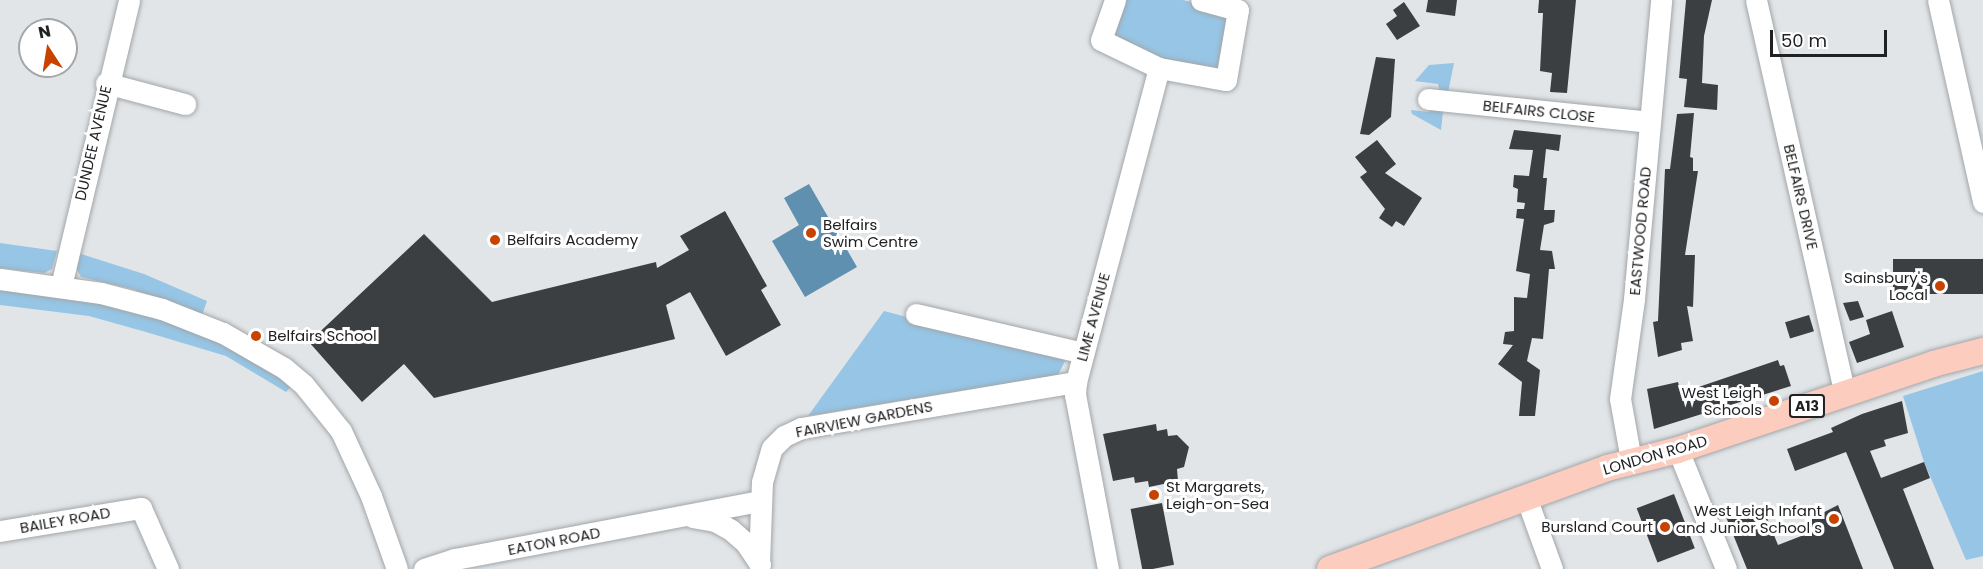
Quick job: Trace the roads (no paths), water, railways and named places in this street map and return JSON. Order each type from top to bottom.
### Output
[{"type":"main road","name":"LONDON ROAD","points":[[1331,569],[1631,460],[1678,450],[1983,351]]},
{"type":"street","name":"DUNDEE AVENUE","points":[[61,286],[106,83],[129,0]]},
{"type":"street","points":[[1115,0],[1101,40],[1159,68],[1226,81],[1244,5],[1201,0]]},
{"type":"street","name":"EASTWOOD ROAD","points":[[1631,460],[1620,399],[1634,299],[1661,0]]},
{"type":"street","name":"BELFAIRS DRIVE","points":[[1756,0],[1845,394]]},
{"type":"street","points":[[1938,0],[1983,202]]},
{"type":"street","name":"LIME AVENUE","points":[[1108,569],[1075,396],[1076,382],[1159,68]]},
{"type":"street","points":[[106,83],[185,104]]},
{"type":"street","name":"BELFAIRS CLOSE","points":[[1428,99],[1650,123]]},
{"type":"street","points":[[0,279],[61,286],[162,309],[223,333],[265,356],[297,380],[333,420],[352,451],[397,569]]},
{"type":"street","points":[[916,314],[1083,353]]},
{"type":"street","name":"FAIRVIEW GARDENS","points":[[760,566],[759,501],[772,448],[784,436],[801,428],[1076,382]]},
{"type":"street","points":[[1678,450],[1726,569]]},
{"type":"street","points":[[1526,497],[1552,569]]},
{"type":"street","name":"EATON ROAD","points":[[424,569],[455,559],[759,501]]},
{"type":"street","name":"BAILEY ROAD","points":[[0,531],[141,508],[148,516],[168,569]]},
{"type":"street","name":"EATON ROAD","points":[[686,516],[715,521],[731,530],[760,566]]},
{"type":"place","name":"Belfairs Swim Centre","points":[[811,233]]},
{"type":"place","name":"Belfairs Academy","points":[[495,240]]},
{"type":"place","name":"Sainsbury's Local","points":[[1940,286]]},
{"type":"place","name":"Belfairs School","points":[[256,336]]},
{"type":"place","name":"West Leigh Schools","points":[[1774,401]]},
{"type":"place","name":"St Margarets, Leigh-on-Sea","points":[[1154,495]]},
{"type":"place","name":"West Leigh Infant and Junior School s","points":[[1834,519]]},
{"type":"place","name":"Bursland Court","points":[[1665,527]]}]
